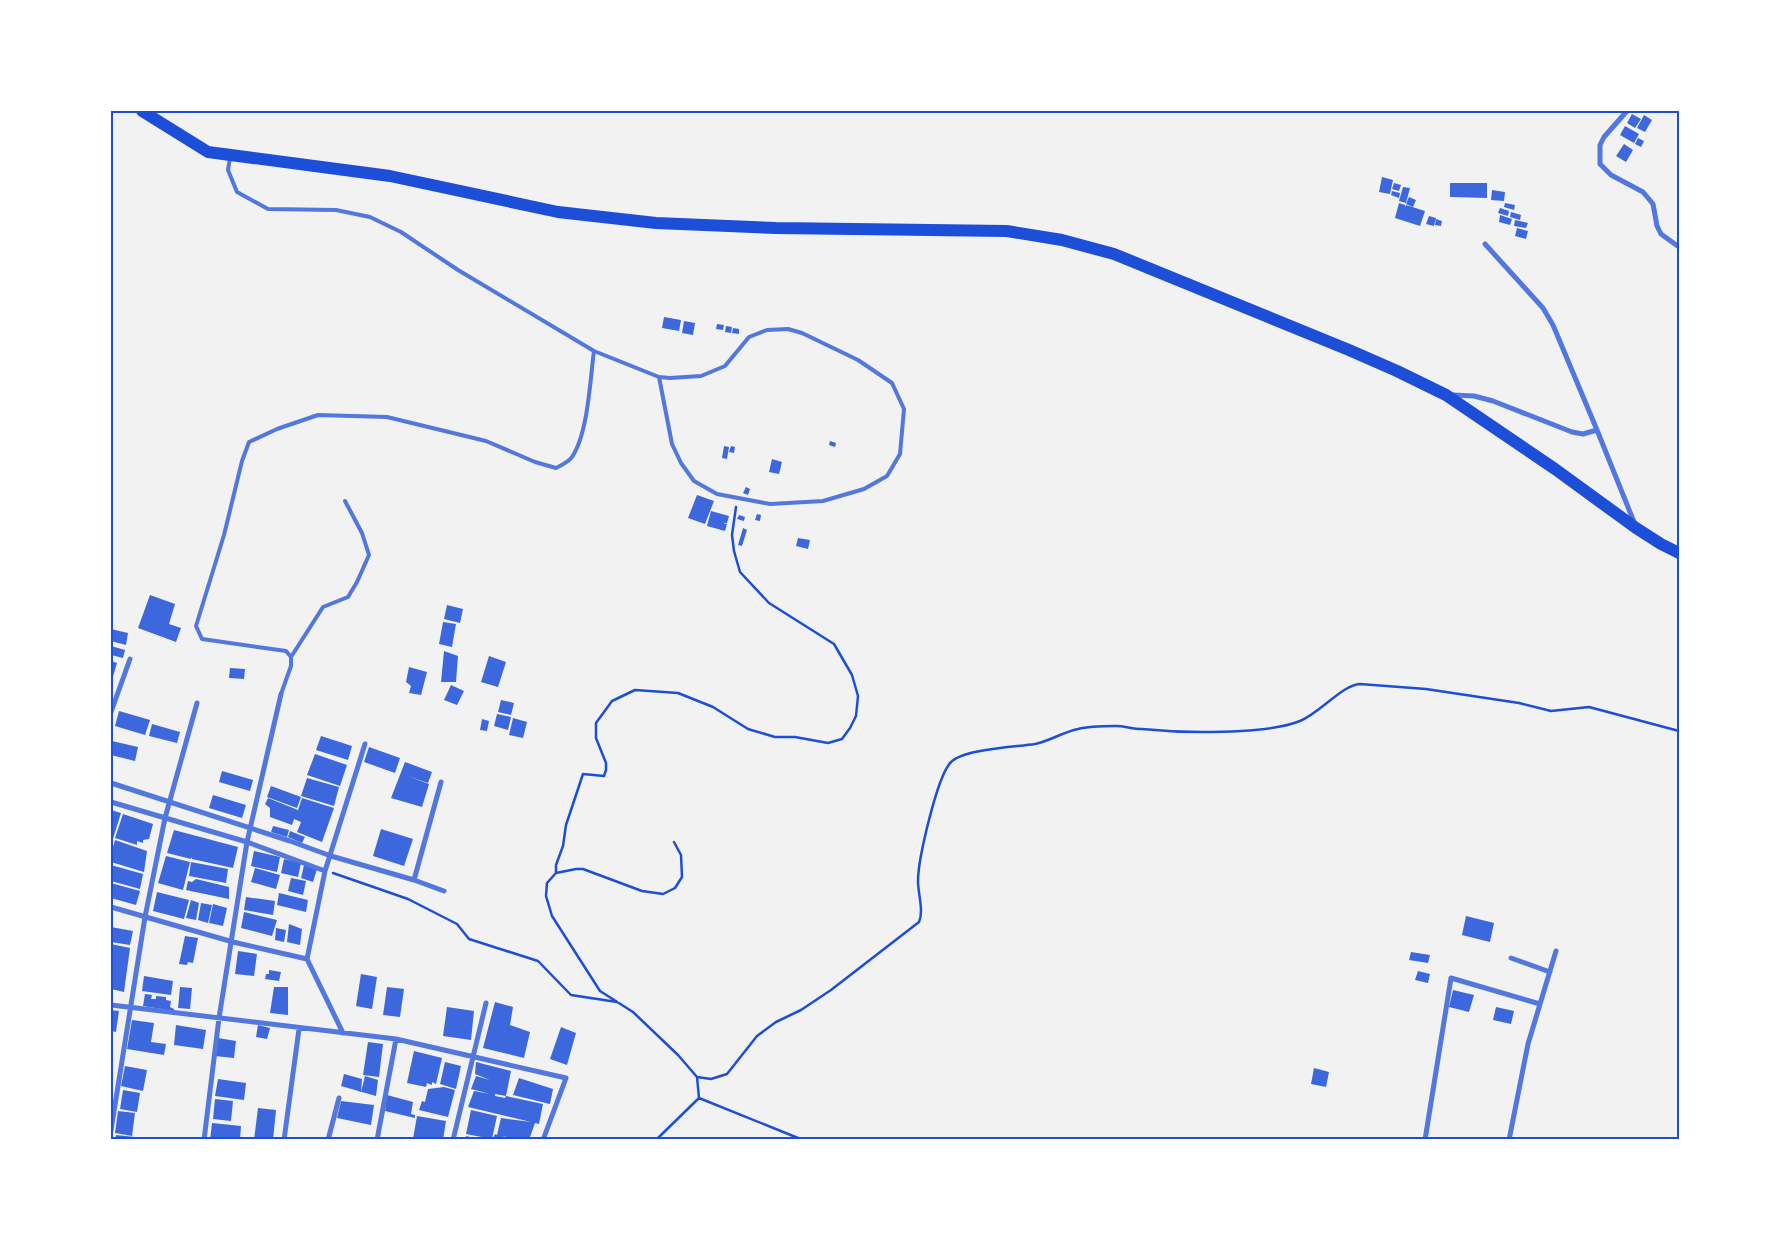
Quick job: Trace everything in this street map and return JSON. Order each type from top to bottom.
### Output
[{"type":"main road","points":[[142,111],[208,152],[390,176],[558,212],[656,224],[776,228],[1007,230],[1062,240],[1114,254],[1350,350],[1446,395],[1555,469],[1636,528],[1679,553]]},
{"type":"street","points":[[1627,111],[1604,137],[1600,145],[1600,164],[1611,175],[1643,192],[1653,204],[1661,234],[1679,247]]},
{"type":"street","points":[[1485,244],[1543,308],[1553,325],[1636,528]]},
{"type":"street","points":[[1446,395],[1474,396],[1493,401],[1572,432],[1583,434],[1597,430]]},
{"type":"street","points":[[111,712],[130,659]]},
{"type":"street","points":[[204,1140],[220,1018],[247,842],[282,694]]},
{"type":"street","points":[[111,1130],[132,1007],[144,917],[165,818],[197,703]]},
{"type":"street","points":[[343,1033],[307,959],[325,870],[365,744]]},
{"type":"street","points":[[414,880],[441,782]]},
{"type":"street","points":[[111,783],[331,856],[414,880],[444,891]]},
{"type":"street","points":[[111,802],[247,842],[325,870]]},
{"type":"street","points":[[111,907],[232,942],[307,959]]},
{"type":"street","points":[[1509,1140],[1528,1044],[1556,951]]},
{"type":"street","points":[[1511,958],[1550,972]]},
{"type":"street","points":[[1425,1140],[1451,978],[1540,1004]]},
{"type":"street","points":[[453,1140],[486,1003]]},
{"type":"street","points":[[111,1004],[396,1039],[566,1078],[543,1140]]},
{"type":"street","points":[[284,1140],[299,1028]]},
{"type":"street","points":[[377,1140],[396,1039]]},
{"type":"street","points":[[328,1140],[339,1098]]},
{"type":"lane","points":[[230,156],[228,170],[238,192],[268,209],[336,210],[370,218],[401,232],[458,270],[594,352],[659,376],[670,378],[701,376],[726,366],[748,337],[767,330],[788,329],[802,333],[858,360],[892,383],[904,409],[900,454],[887,476],[864,489],[823,501],[770,504],[716,494],[694,482],[681,464],[672,444],[659,376]]},
{"type":"lane","points":[[291,657],[286,651],[202,640],[196,626],[224,535],[242,461],[249,442],[277,429],[318,415],[387,417],[486,441],[535,462],[556,468],[571,459],[577,448],[584,421],[594,352]]},
{"type":"lane","points":[[282,694],[291,666],[291,657],[323,607],[348,597],[357,582],[369,554],[362,533],[345,501]]},
{"type":"path","points":[[738,498],[732,535],[740,572],[769,603],[834,644],[852,675],[858,696],[856,716],[842,739],[828,743],[795,737],[775,737],[748,729],[713,706],[678,694],[635,690],[622,694],[612,701],[596,722],[596,738],[606,763],[606,770],[604,776],[584,774],[566,826],[563,846],[556,865],[556,873],[548,883],[546,896],[552,916],[600,991],[633,1012],[697,1077],[711,1079],[726,1074],[757,1036],[776,1022],[801,1010],[832,990],[919,922],[921,916],[918,882],[921,847],[938,787],[946,769],[951,762],[964,755],[1037,743],[1079,728],[1117,726],[1202,732],[1275,728],[1299,721],[1315,713],[1352,684],[1426,689],[1519,703],[1551,711],[1589,707],[1679,731]]},
{"type":"path","points":[[556,873],[582,869],[642,891],[663,894],[675,888],[682,877],[681,855],[674,842]]},
{"type":"path","points":[[325,870],[408,899],[457,924],[469,939],[538,961],[571,995],[618,1002]]},
{"type":"path","points":[[697,1077],[699,1098]]},
{"type":"path","points":[[658,1138],[699,1098]]},
{"type":"path","points":[[699,1098],[803,1140]]},
{"type":"building","points":[[1632,114],[1641,119],[1635,128],[1627,123]]},
{"type":"building","points":[[1644,115],[1652,120],[1645,132],[1637,128]]},
{"type":"building","points":[[1625,126],[1639,134],[1634,143],[1620,135]]},
{"type":"building","points":[[1638,138],[1644,141],[1641,147],[1635,144]]},
{"type":"building","points":[[1624,144],[1633,150],[1626,162],[1616,156]]},
{"type":"building","points":[[1382,177],[1393,180],[1390,194],[1379,192]]},
{"type":"building","points":[[1394,183],[1401,185],[1399,191],[1392,189]]},
{"type":"building","points":[[1450,183],[1487,183],[1487,198],[1450,197]]},
{"type":"building","points":[[1403,187],[1410,188],[1406,203],[1399,201]]},
{"type":"building","points":[[1492,190],[1505,192],[1504,201],[1491,200]]},
{"type":"building","points":[[1392,191],[1400,193],[1399,198],[1391,195]]},
{"type":"building","points":[[1409,197],[1416,200],[1413,207],[1406,204]]},
{"type":"building","points":[[1399,203],[1405,205],[1405,207],[1406,205],[1425,211],[1420,226],[1395,218]]},
{"type":"building","points":[[1505,203],[1515,205],[1514,210],[1504,207]]},
{"type":"building","points":[[1500,208],[1509,211],[1508,216],[1498,213]]},
{"type":"building","points":[[1511,212],[1521,215],[1520,220],[1510,217]]},
{"type":"building","points":[[1500,215],[1512,219],[1510,225],[1499,222]]},
{"type":"building","points":[[1429,216],[1436,218],[1434,226],[1426,224]]},
{"type":"building","points":[[1436,219],[1442,221],[1441,226],[1435,225]]},
{"type":"building","points":[[1515,220],[1528,223],[1526,228],[1514,226]]},
{"type":"building","points":[[1517,228],[1528,231],[1526,239],[1515,236]]},
{"type":"building","points":[[664,317],[681,320],[679,331],[662,328]]},
{"type":"building","points":[[684,321],[695,323],[693,335],[682,333]]},
{"type":"building","points":[[717,324],[724,325],[723,330],[716,329]]},
{"type":"building","points":[[726,326],[732,327],[731,333],[725,332]]},
{"type":"building","points":[[733,328],[739,329],[739,334],[732,333]]},
{"type":"building","points":[[830,441],[836,443],[835,447],[829,445]]},
{"type":"building","points":[[724,446],[729,447],[727,459],[722,458]]},
{"type":"building","points":[[731,446],[735,447],[734,453],[729,452]]},
{"type":"building","points":[[772,459],[782,462],[779,474],[769,472]]},
{"type":"building","points":[[746,487],[750,489],[748,495],[743,493]]},
{"type":"building","points":[[697,495],[714,501],[705,524],[688,518]]},
{"type":"building","points":[[711,511],[729,516],[727,523],[723,523],[727,524],[725,531],[707,526]]},
{"type":"building","points":[[757,514],[761,515],[760,521],[755,520]]},
{"type":"building","points":[[739,515],[745,517],[744,521],[737,519]]},
{"type":"building","points":[[743,528],[747,530],[742,546],[738,545]]},
{"type":"building","points":[[798,538],[810,540],[808,549],[796,546]]},
{"type":"building","points":[[150,595],[175,604],[169,624],[181,628],[176,642],[138,628]]},
{"type":"building","points":[[447,605],[463,609],[460,623],[444,619]]},
{"type":"building","points":[[443,622],[456,624],[452,647],[439,644]]},
{"type":"building","points":[[111,629],[128,633],[126,645],[111,641]]},
{"type":"building","points":[[111,646],[125,650],[123,658],[111,655]]},
{"type":"building","points":[[444,651],[458,656],[456,682],[441,682]]},
{"type":"building","points":[[489,656],[506,662],[498,687],[481,682]]},
{"type":"building","points":[[111,661],[117,663],[112,680],[111,680]]},
{"type":"building","points":[[409,667],[427,672],[421,695],[409,693],[411,686],[406,682]]},
{"type":"building","points":[[230,668],[245,669],[244,679],[229,678]]},
{"type":"building","points":[[451,685],[464,691],[457,705],[444,700]]},
{"type":"building","points":[[501,700],[514,703],[511,715],[498,712]]},
{"type":"building","points":[[119,711],[150,720],[145,735],[115,726]]},
{"type":"building","points":[[497,714],[511,717],[508,730],[494,726]]},
{"type":"building","points":[[513,718],[527,722],[523,738],[509,735]]},
{"type":"building","points":[[482,719],[489,721],[487,731],[480,730]]},
{"type":"building","points":[[152,724],[180,732],[177,743],[149,736]]},
{"type":"building","points":[[321,736],[352,746],[348,760],[316,750]]},
{"type":"building","points":[[112,741],[138,747],[135,761],[111,755]]},
{"type":"building","points":[[369,747],[400,758],[395,773],[364,762]]},
{"type":"building","points":[[315,754],[347,765],[340,786],[307,775]]},
{"type":"building","points":[[405,762],[432,772],[428,783],[407,776],[429,784],[422,807],[391,798]]},
{"type":"building","points":[[222,771],[253,780],[250,791],[219,782]]},
{"type":"building","points":[[307,778],[339,787],[334,806],[301,796]]},
{"type":"building","points":[[271,786],[301,797],[297,808],[267,797]]},
{"type":"building","points":[[213,795],[246,805],[242,818],[209,808]]},
{"type":"building","points":[[268,798],[298,810],[302,798],[334,808],[322,842],[297,832],[301,822],[294,819],[292,825],[270,817],[270,808],[265,804]]},
{"type":"building","points":[[111,810],[121,813],[112,842],[111,842]]},
{"type":"building","points":[[123,814],[153,824],[149,839],[143,840],[143,843],[137,841],[137,845],[115,838]]},
{"type":"building","points":[[273,826],[289,830],[287,837],[271,832]]},
{"type":"building","points":[[381,829],[413,839],[404,866],[373,856]]},
{"type":"building","points":[[174,830],[238,847],[233,868],[192,859],[192,857],[191,859],[167,853]]},
{"type":"building","points":[[290,831],[305,837],[302,843],[288,837]]},
{"type":"building","points":[[115,840],[147,851],[144,872],[111,862]]},
{"type":"building","points":[[254,851],[280,857],[277,872],[251,866]]},
{"type":"building","points":[[166,856],[190,862],[183,890],[158,883]]},
{"type":"building","points":[[284,859],[301,863],[298,877],[281,873]]},
{"type":"building","points":[[191,862],[228,869],[226,883],[189,876]]},
{"type":"building","points":[[111,865],[143,874],[140,889],[111,881]]},
{"type":"building","points":[[304,865],[317,869],[313,882],[301,878]]},
{"type":"building","points":[[255,868],[280,875],[276,889],[251,882]]},
{"type":"building","points":[[291,878],[306,881],[303,895],[288,891]]},
{"type":"building","points":[[196,879],[229,887],[229,899],[186,890],[188,881],[192,882]]},
{"type":"building","points":[[111,883],[140,891],[136,905],[111,898]]},
{"type":"building","points":[[157,892],[189,900],[184,919],[153,911]]},
{"type":"building","points":[[279,893],[308,900],[306,912],[277,905]]},
{"type":"building","points":[[246,897],[275,901],[273,915],[244,910]]},
{"type":"building","points":[[191,900],[199,903],[196,920],[186,918]]},
{"type":"building","points":[[201,903],[212,905],[208,923],[198,920]]},
{"type":"building","points":[[213,904],[227,908],[223,926],[209,923]]},
{"type":"building","points":[[244,912],[277,920],[272,936],[241,928]]},
{"type":"building","points":[[1466,916],[1494,923],[1490,942],[1462,935]]},
{"type":"building","points":[[289,924],[302,929],[300,945],[287,942]]},
{"type":"building","points":[[111,927],[133,931],[130,945],[111,942]]},
{"type":"building","points":[[276,928],[286,930],[284,942],[275,940]]},
{"type":"building","points":[[185,936],[198,938],[193,963],[188,962],[187,965],[179,964]]},
{"type":"building","points":[[111,944],[130,948],[124,992],[111,989]]},
{"type":"building","points":[[238,951],[257,954],[254,976],[235,974]]},
{"type":"building","points":[[1411,952],[1430,955],[1428,963],[1409,960]]},
{"type":"building","points":[[269,970],[281,972],[279,981],[265,979],[266,974],[269,974]]},
{"type":"building","points":[[1418,971],[1430,974],[1428,983],[1415,980]]},
{"type":"building","points":[[361,974],[377,977],[372,1009],[356,1006]]},
{"type":"building","points":[[144,976],[173,981],[171,995],[142,991]]},
{"type":"building","points":[[180,987],[192,988],[190,1009],[178,1008]]},
{"type":"building","points":[[274,987],[288,987],[288,1015],[270,1013]]},
{"type":"building","points":[[387,987],[404,989],[400,1017],[383,1015]]},
{"type":"building","points":[[1453,990],[1474,995],[1469,1012],[1449,1007]]},
{"type":"building","points":[[145,994],[152,995],[151,999],[156,999],[156,996],[166,997],[166,1000],[171,1001],[170,1007],[174,1011],[143,1006]]},
{"type":"building","points":[[495,1002],[513,1007],[510,1025],[530,1032],[524,1058],[483,1048]]},
{"type":"building","points":[[447,1007],[474,1011],[471,1040],[443,1036]]},
{"type":"building","points":[[1496,1007],[1514,1011],[1511,1024],[1493,1020]]},
{"type":"building","points":[[111,1010],[119,1011],[116,1032],[111,1031]]},
{"type":"building","points":[[132,1020],[154,1023],[151,1042],[166,1044],[164,1055],[127,1049]]},
{"type":"building","points":[[176,1025],[206,1030],[203,1049],[174,1045]]},
{"type":"building","points":[[258,1025],[270,1028],[267,1039],[256,1037]]},
{"type":"building","points":[[561,1027],[576,1033],[567,1065],[550,1059]]},
{"type":"building","points":[[218,1038],[236,1041],[234,1058],[215,1056]]},
{"type":"building","points":[[368,1042],[383,1044],[379,1077],[363,1075]]},
{"type":"building","points":[[414,1051],[442,1058],[436,1084],[432,1082],[432,1085],[427,1083],[426,1087],[407,1083]]},
{"type":"building","points":[[445,1062],[461,1066],[456,1089],[440,1084]]},
{"type":"building","points":[[476,1062],[511,1071],[506,1096],[543,1104],[539,1124],[535,1123],[529,1140],[502,1136],[513,1140],[492,1140],[495,1134],[497,1135],[501,1118],[531,1122],[468,1107],[474,1091],[490,1094],[471,1089],[476,1076],[490,1080],[475,1074]],"holes":[[[495,1094],[506,1096],[505,1098],[495,1096]]]},
{"type":"building","points":[[125,1066],[147,1070],[143,1091],[121,1086]]},
{"type":"building","points":[[1314,1068],[1329,1072],[1326,1087],[1311,1084]]},
{"type":"building","points":[[344,1074],[362,1079],[361,1092],[341,1086]]},
{"type":"building","points":[[365,1076],[378,1080],[376,1096],[361,1092]]},
{"type":"building","points":[[519,1078],[553,1089],[550,1104],[513,1095]]},
{"type":"building","points":[[218,1079],[246,1083],[244,1100],[215,1096]]},
{"type":"building","points":[[444,1087],[455,1090],[448,1117],[419,1110],[422,1101],[425,1102],[428,1089]]},
{"type":"building","points":[[123,1090],[140,1093],[137,1112],[120,1109]]},
{"type":"building","points":[[387,1095],[413,1102],[411,1114],[415,1115],[415,1118],[385,1111]]},
{"type":"building","points":[[215,1099],[233,1101],[231,1121],[213,1119]]},
{"type":"building","points":[[341,1101],[374,1105],[371,1125],[337,1118]]},
{"type":"building","points":[[258,1108],[276,1110],[273,1140],[254,1140]]},
{"type":"building","points":[[471,1110],[497,1116],[492,1139],[466,1134]]},
{"type":"building","points":[[118,1111],[135,1113],[132,1136],[115,1133]]},
{"type":"building","points":[[417,1116],[446,1121],[443,1140],[413,1139]]},
{"type":"building","points":[[212,1123],[241,1126],[240,1140],[210,1140]]},
{"type":"building","points":[[116,1135],[135,1137],[135,1140],[115,1140]]},
{"type":"building","points":[[466,1136],[479,1139],[479,1140],[465,1140]]}]
